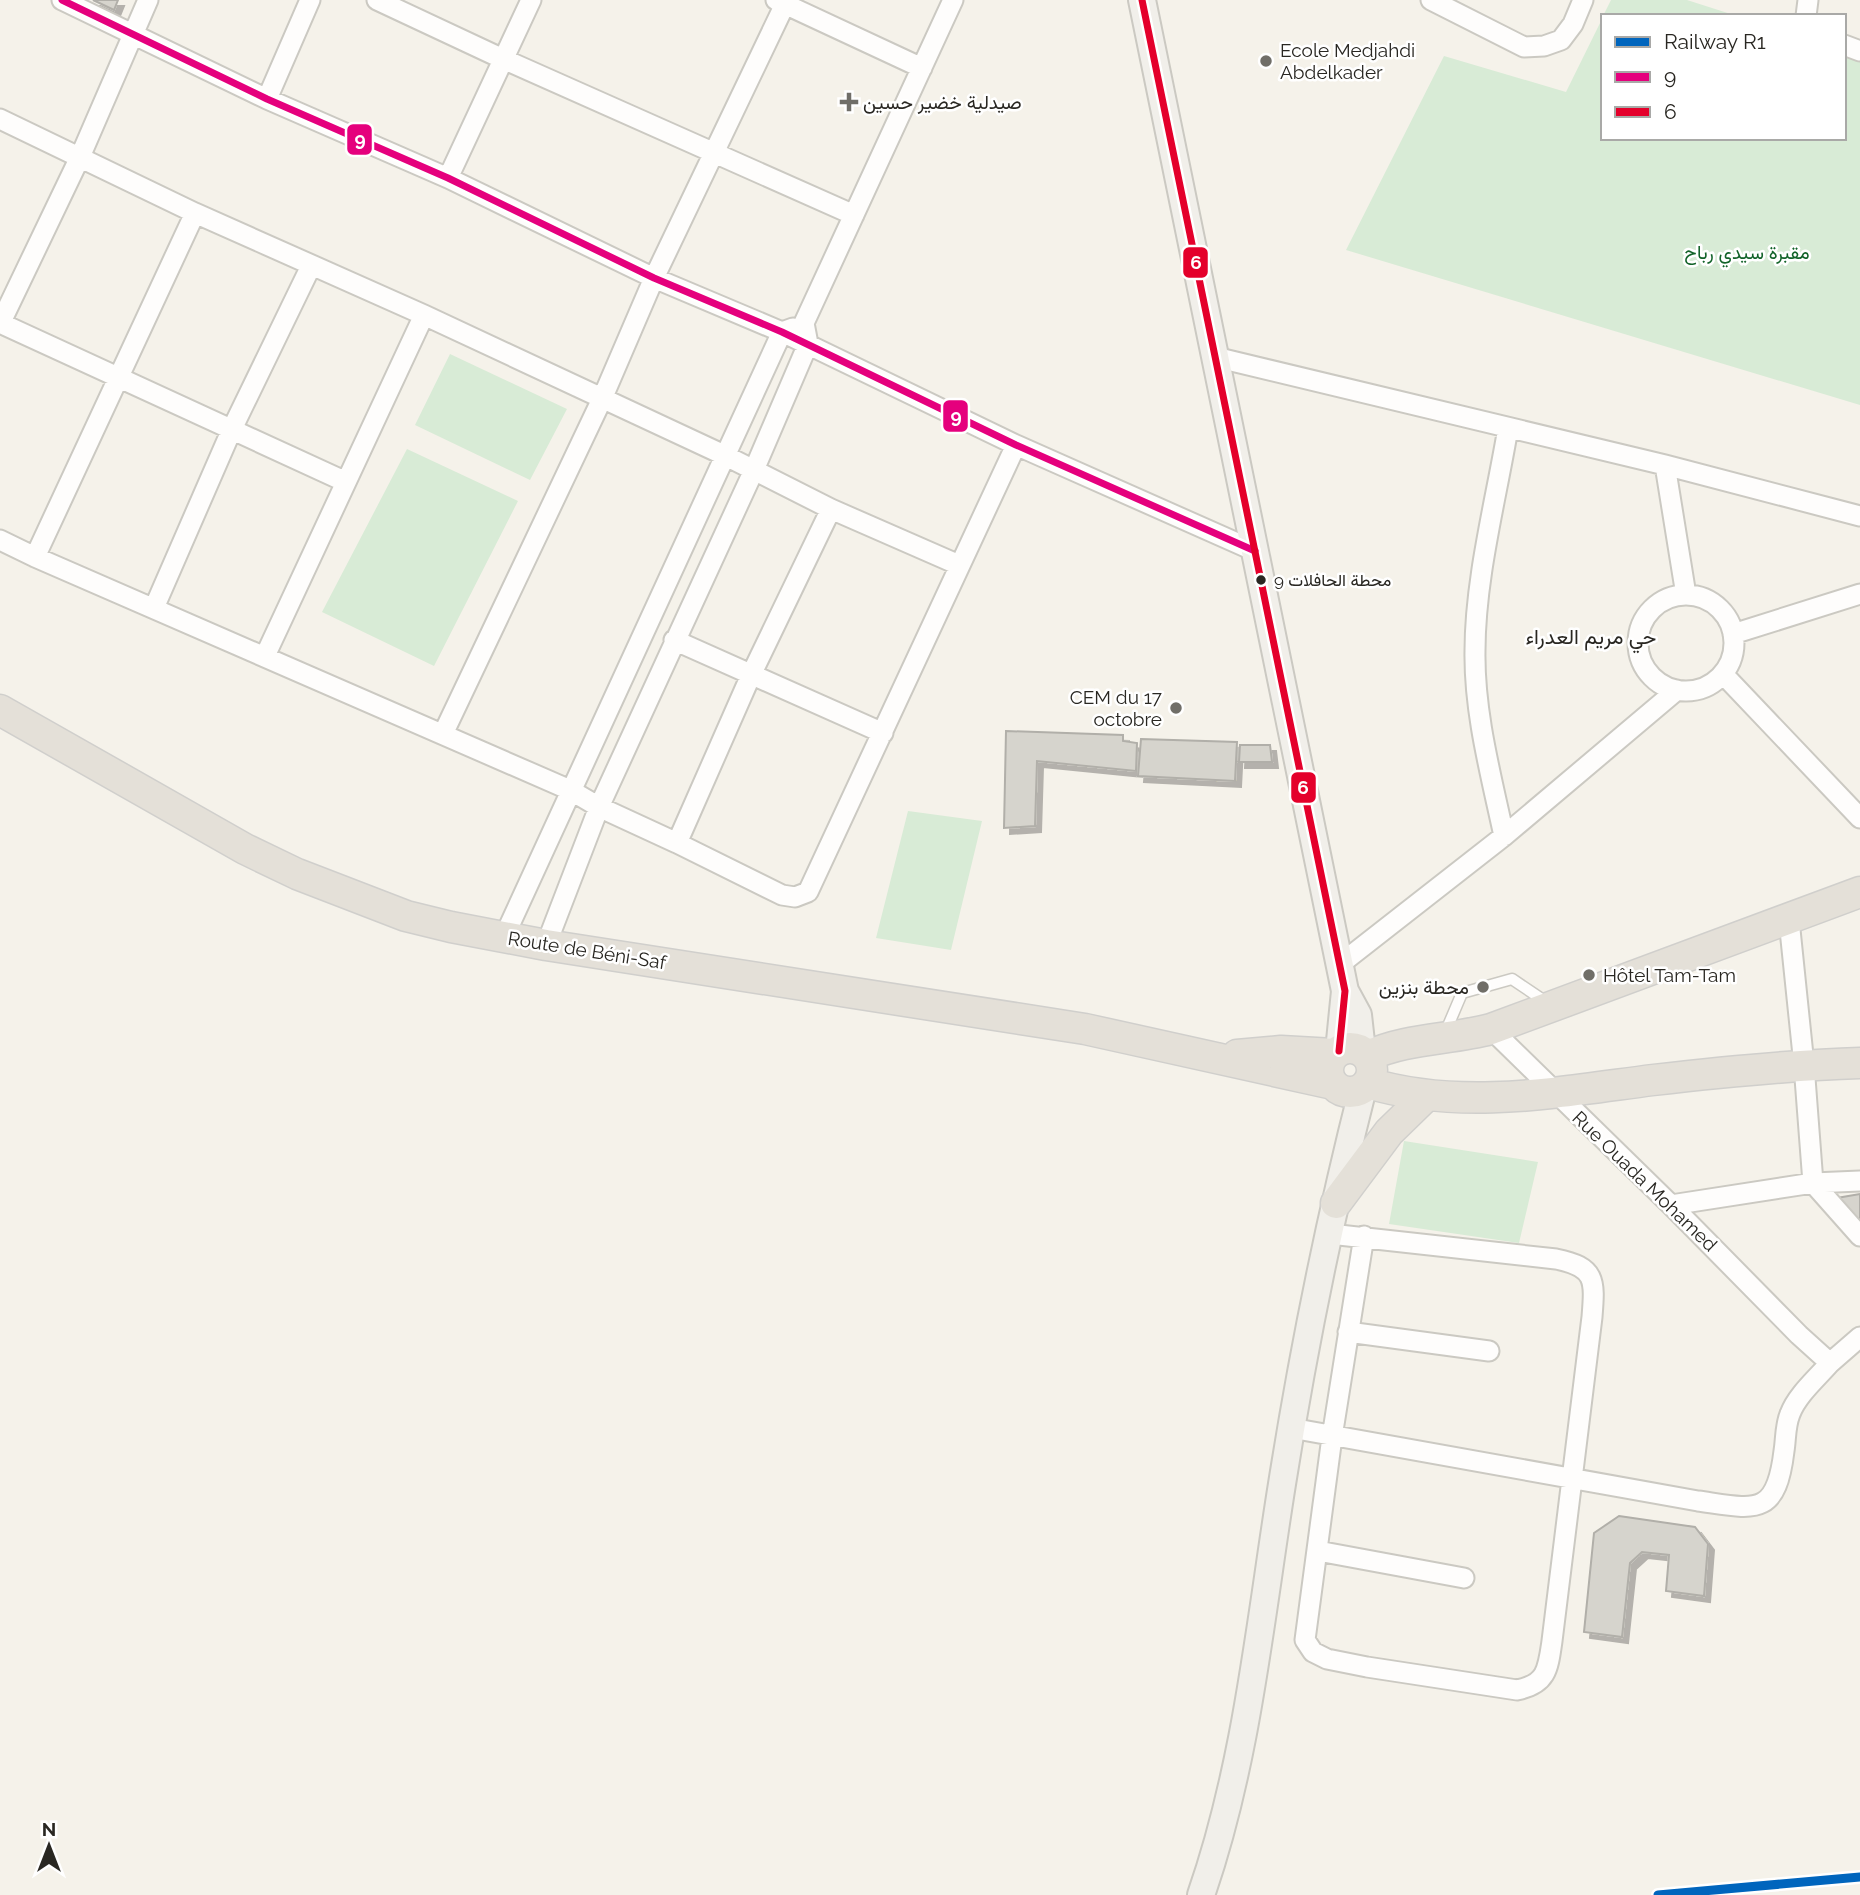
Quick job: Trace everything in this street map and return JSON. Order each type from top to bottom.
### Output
[{"type":"main road","points":[[1142,0],[1342,978],[1351,1069],[1350,1142],[1291,1428],[1255,1661],[1231,1782],[1204,1887]]},
{"type":"main road","name":"Route de Béni-Saf","points":[[0,710],[233,842],[297,874],[406,916],[546,945],[1084,1029],[1218,1058],[1281,1051],[1351,1069]]},
{"type":"main road","points":[[1351,1069],[1400,1043],[1462,1036],[1490,1029],[1860,892]]},
{"type":"main road","points":[[1351,1069],[1391,1090],[1426,1096],[1502,1097],[1804,1065],[1860,1063]]},
{"type":"main road","points":[[1336,1203],[1389,1132],[1426,1096]]},
{"type":"street","points":[[62,0],[268,99],[449,178],[654,278],[782,332],[1016,445],[1255,551]]},
{"type":"street","points":[[148,0],[80,157],[7,291],[0,324],[346,482]]},
{"type":"street","points":[[268,99],[310,0]]},
{"type":"street","points":[[377,0],[503,59],[855,215]]},
{"type":"street","points":[[449,178],[531,0]]},
{"type":"street","points":[[546,945],[599,807],[754,470],[808,344],[804,323],[953,0]]},
{"type":"street","points":[[1431,0],[1524,47],[1544,46],[1561,40],[1573,24],[1583,0]]},
{"type":"street","points":[[443,734],[602,399],[654,278],[715,153],[781,2],[922,68]]},
{"type":"street","points":[[0,118],[195,214],[424,315],[724,455],[831,509],[959,565]]},
{"type":"street","points":[[35,557],[195,214]]},
{"type":"street","points":[[154,608],[232,429],[311,266]]},
{"type":"street","points":[[265,656],[424,315]]},
{"type":"street","points":[[503,937],[782,332],[804,323]]},
{"type":"street","points":[[1215,357],[1665,465],[1860,516]]},
{"type":"street","points":[[1504,836],[1478,709],[1475,653],[1476,612],[1508,428]]},
{"type":"street","points":[[0,540],[570,790],[599,807],[782,895],[796,897],[808,892],[1016,445]]},
{"type":"street","points":[[1665,465],[1686,596]]},
{"type":"street","points":[[677,843],[751,675],[831,509]]},
{"type":"street","points":[[1733,634],[1860,594]]},
{"type":"street","points":[[1670,598],[1702,598],[1716,606],[1727,619],[1733,634],[1732,655],[1723,674],[1714,683],[1702,688],[1677,690],[1662,685],[1650,675],[1640,654],[1639,631],[1646,617],[1657,605],[1670,598]]},
{"type":"street","points":[[674,640],[883,733]]},
{"type":"street","points":[[1723,674],[1860,818]]},
{"type":"street","points":[[1342,978],[1677,690]]},
{"type":"street","points":[[1789,920],[1813,1183],[1860,1236]]},
{"type":"street","name":"Rue Ouada Mohamed","points":[[1490,1029],[1830,1363]]},
{"type":"street","points":[[1671,1205],[1813,1183],[1860,1181]]},
{"type":"street","points":[[1330,1234],[1364,1236],[1556,1259],[1577,1263],[1589,1272],[1594,1289],[1549,1661],[1542,1680],[1532,1687],[1517,1690],[1326,1659],[1313,1652],[1305,1640],[1332,1437],[1364,1236]]},
{"type":"street","points":[[1348,1332],[1489,1351]]},
{"type":"street","points":[[1291,1428],[1573,1477],[1698,1502],[1735,1507],[1758,1506],[1776,1491],[1781,1478],[1791,1410],[1830,1363],[1860,1337]]},
{"type":"street","points":[[1318,1551],[1464,1578]]},
{"type":"lane","points":[[1442,1038],[1462,993],[1511,979],[1552,1006]]},
{"type":"green space","points":[[1611,0],[1687,0],[1731,14],[1604,14]]},
{"type":"green space","name":"مقبرة سيدي رباح","points":[[1601,21],[1601,140],[1846,140],[1846,51],[1860,55],[1860,405],[1346,250],[1444,56],[1566,92]]},
{"type":"green space","points":[[450,354],[567,409],[530,480],[415,425]]},
{"type":"green space","points":[[407,449],[518,501],[434,666],[322,612]]},
{"type":"green space","points":[[908,811],[982,821],[951,950],[876,938]]},
{"type":"green space","points":[[1404,1141],[1538,1162],[1519,1243],[1389,1224]]},
{"type":"building","points":[[93,0],[118,0],[114,10]]},
{"type":"building","points":[[1006,731],[1123,735],[1123,741],[1137,743],[1136,771],[1037,761],[1035,826],[1004,828]]},
{"type":"building","points":[[1141,739],[1237,742],[1235,781],[1138,776]]},
{"type":"building","points":[[1240,745],[1270,745],[1272,762],[1239,762]]},
{"type":"building","points":[[1860,1194],[1860,1230],[1831,1199]]},
{"type":"building","points":[[1619,1516],[1695,1527],[1708,1544],[1704,1596],[1666,1591],[1669,1555],[1642,1552],[1630,1563],[1622,1637],[1584,1632],[1594,1533]]},
{"type":"rail line","name":"R1","points":[[1658,1895],[1860,1877]]},
{"type":"transit line","name":"9","points":[[62,0],[267,99],[448,178],[654,278],[782,332],[1016,445],[1255,551]]},
{"type":"transit line","name":"6","points":[[1142,0],[1345,991],[1339,1051]]},
{"type":"place","name":"Ecole Medjahdi Abdelkader","points":[[1266,61]]},
{"type":"place","name":"صيدلية خضير حسين","points":[[849,102]]},
{"type":"place","name":"محطة الحافلات 9","points":[[1261,580]]},
{"type":"place","name":"CEM du 17 octobre","points":[[1176,708]]},
{"type":"place","name":"Hôtel Tam-Tam","points":[[1589,975]]},
{"type":"place","name":"محطة بنزين","points":[[1483,987]]},
{"type":"district","name":"حي مريم العدراء","points":[[1591,636]]}]
